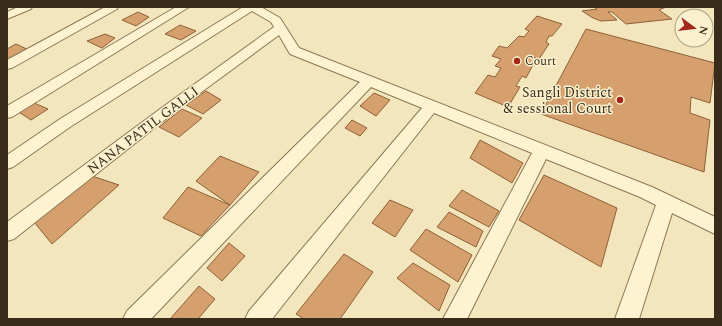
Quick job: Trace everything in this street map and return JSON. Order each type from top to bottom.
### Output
[{"type":"street","points":[[7,16],[27,7]]},
{"type":"street","points":[[7,65],[113,7]]},
{"type":"street","points":[[7,113],[184,7]]},
{"type":"street","points":[[7,163],[66,123],[252,7],[276,20],[294,51],[646,192],[715,226]]},
{"type":"street","name":"NANA PATIL GALLI","points":[[7,233],[176,104],[280,28]]},
{"type":"street","points":[[135,319],[369,81]]},
{"type":"street","points":[[257,319],[432,106]]},
{"type":"street","points":[[455,319],[542,150]]},
{"type":"street","points":[[626,319],[666,202]]},
{"type":"building","points":[[594,7],[666,7],[659,10],[672,19],[626,24],[612,12],[608,12],[617,20],[601,21],[582,11],[597,9]]},
{"type":"building","points":[[138,12],[149,17],[136,26],[122,20]]},
{"type":"building","name":"Court","points":[[537,16],[562,24],[552,36],[549,36],[546,42],[549,44],[539,59],[533,57],[531,60],[535,61],[526,78],[522,76],[516,86],[520,87],[508,107],[475,93],[488,75],[495,77],[501,68],[495,66],[501,59],[492,56],[499,46],[507,48],[519,36],[524,37],[529,31],[525,29]]},
{"type":"building","points":[[180,25],[196,31],[181,40],[165,34]]},
{"type":"building","name":"Sangli District & sessional Court","points":[[586,29],[715,63],[710,103],[691,97],[690,113],[710,120],[704,172],[541,114]]},
{"type":"building","points":[[105,34],[115,38],[102,48],[87,41]]},
{"type":"building","points":[[16,44],[31,51],[7,60],[7,49]]},
{"type":"building","points":[[206,91],[221,100],[203,114],[186,105]]},
{"type":"building","points":[[374,93],[390,100],[376,116],[360,106]]},
{"type":"building","points":[[32,102],[48,109],[31,120],[14,109]]},
{"type":"building","points":[[182,109],[202,118],[179,137],[159,127]]},
{"type":"building","points":[[352,120],[367,128],[360,136],[345,128]]},
{"type":"building","points":[[480,140],[523,163],[512,183],[470,158]]},
{"type":"building","points":[[220,156],[259,172],[230,205],[196,181]]},
{"type":"building","points":[[544,175],[617,208],[601,267],[519,220]]},
{"type":"building","points":[[92,176],[119,185],[52,244],[34,222]]},
{"type":"building","points":[[188,187],[230,205],[201,236],[163,218]]},
{"type":"building","points":[[462,190],[499,211],[489,227],[449,206]]},
{"type":"building","points":[[390,200],[413,210],[395,237],[372,223]]},
{"type":"building","points":[[449,212],[483,231],[476,247],[437,227]]},
{"type":"building","points":[[426,229],[472,255],[458,282],[410,250]]},
{"type":"building","points":[[229,243],[245,256],[222,281],[207,268]]},
{"type":"building","points":[[344,254],[373,272],[340,319],[304,319],[296,314]]},
{"type":"building","points":[[413,263],[450,285],[439,311],[397,278]]},
{"type":"building","points":[[199,286],[215,299],[198,319],[170,319]]},
{"type":"place","name":"Court","points":[[517,61]]},
{"type":"place","name":"Sangli District & sessional Court","points":[[620,100]]}]
